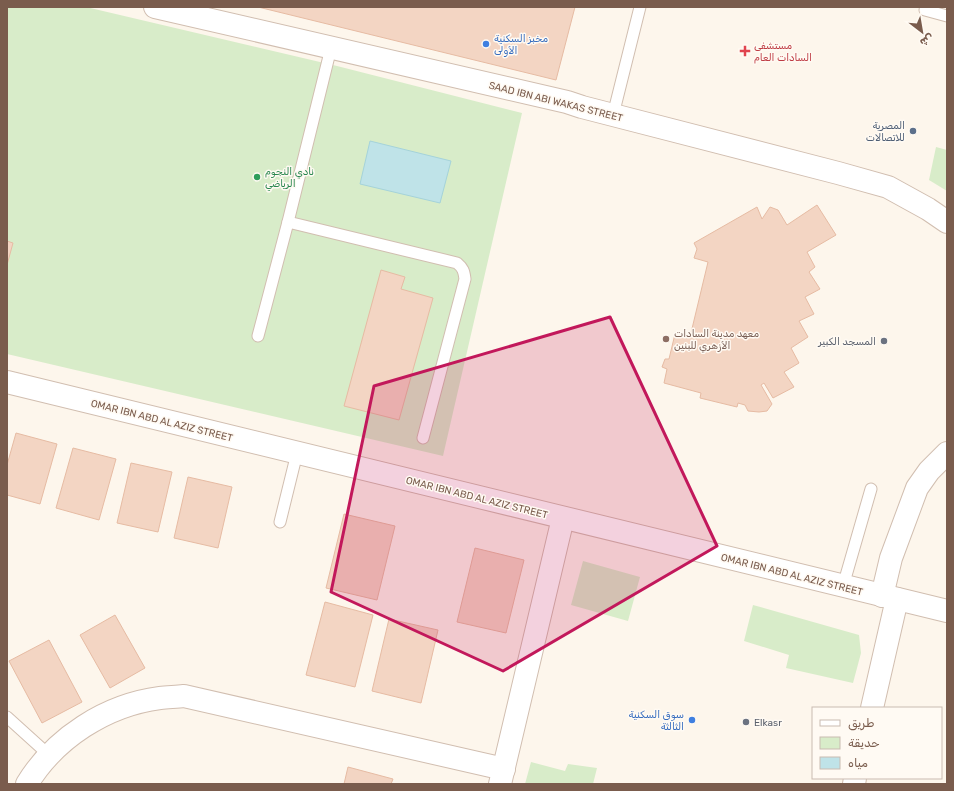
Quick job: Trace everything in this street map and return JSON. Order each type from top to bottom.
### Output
[{"type":"street","name":"SAAD IBN ABI WAKAS STREET","points":[[155,7],[548,97],[838,173],[888,187],[928,209],[947,222]]},
{"type":"street","name":"OMAR IBN ABD AL AZIZ STREET","points":[[7,382],[947,612]]},
{"type":"street","points":[[872,707],[890,598],[891,558],[917,488],[929,471],[947,453]]},
{"type":"street","points":[[27,784],[33,774],[49,755],[88,723],[110,711],[134,703],[159,698],[184,696],[502,776],[563,518]]},
{"type":"lane","points":[[612,115],[640,7]]},
{"type":"lane","points":[[925,10],[947,16]]},
{"type":"lane","points":[[258,336],[331,48]]},
{"type":"lane","points":[[288,222],[457,263],[462,268],[465,279],[423,438]]},
{"type":"lane","points":[[280,522],[297,453]]},
{"type":"lane","points":[[843,586],[871,489]]},
{"type":"lane","points":[[7,717],[49,755]]},
{"type":"highlighted area","points":[[610,317],[717,546],[503,671],[331,592],[374,386]]},
{"type":"green space","name":"نادي النجوم الرياضي","points":[[7,7],[86,7],[337,66],[522,113],[443,456],[7,354]]},
{"type":"green space","points":[[936,147],[947,150],[947,191],[929,180]]},
{"type":"green space","points":[[583,561],[640,577],[628,621],[571,605]]},
{"type":"green space","points":[[753,605],[859,635],[861,653],[853,683],[786,668],[789,655],[744,641]]},
{"type":"green space","points":[[531,762],[565,771],[568,764],[597,768],[593,784],[525,784]]},
{"type":"water","points":[[370,141],[451,161],[440,203],[360,184]]},
{"type":"building","name":"مخبز السكنية الأولى","points":[[258,7],[575,7],[556,80]]},
{"type":"building","points":[[817,205],[836,235],[807,252],[815,267],[809,272],[820,289],[805,297],[814,314],[799,321],[808,337],[791,348],[799,363],[784,372],[794,387],[773,398],[764,383],[761,385],[772,404],[767,411],[759,412],[748,411],[745,405],[738,403],[737,407],[700,398],[701,393],[664,383],[667,369],[662,367],[665,359],[669,359],[675,334],[690,337],[708,262],[694,258],[697,249],[694,243],[757,207],[762,219],[770,207],[778,210],[787,225]]},
{"type":"building","points":[[7,241],[13,243],[7,265]]},
{"type":"building","points":[[381,270],[405,277],[401,289],[433,298],[399,420],[344,406]]},
{"type":"building","points":[[16,433],[57,444],[40,504],[7,495],[7,465]]},
{"type":"building","points":[[73,448],[116,459],[99,520],[56,508]]},
{"type":"building","points":[[131,463],[172,472],[158,532],[117,523]]},
{"type":"building","points":[[188,477],[232,487],[218,548],[174,538]]},
{"type":"building","points":[[344,514],[395,526],[377,600],[326,588]]},
{"type":"building","points":[[475,548],[524,560],[506,633],[457,622]]},
{"type":"building","points":[[325,602],[373,615],[355,687],[306,675]]},
{"type":"building","points":[[115,615],[145,668],[110,688],[80,635]]},
{"type":"building","points":[[389,619],[438,630],[421,703],[372,691]]},
{"type":"building","points":[[49,640],[82,702],[42,723],[9,661]]},
{"type":"building","points":[[348,767],[393,779],[391,784],[344,784]]},
{"type":"place","name":"مخبز السكنية الأولى","points":[[486,44]]},
{"type":"place","name":"مستشفى السادات العام","points":[[745,51]]},
{"type":"place","name":"المصرية للاتصالات","points":[[913,131]]},
{"type":"place","name":"نادي النجوم الرياضي","points":[[257,177]]},
{"type":"place","name":"معهد مدينة السادات الأزهري للبنين","points":[[666,339]]},
{"type":"place","name":"المسجد الكبير","points":[[884,341]]},
{"type":"place","name":"سوق السكنية الثالثة","points":[[692,720]]},
{"type":"place","name":"Elkasr","points":[[746,722]]}]
